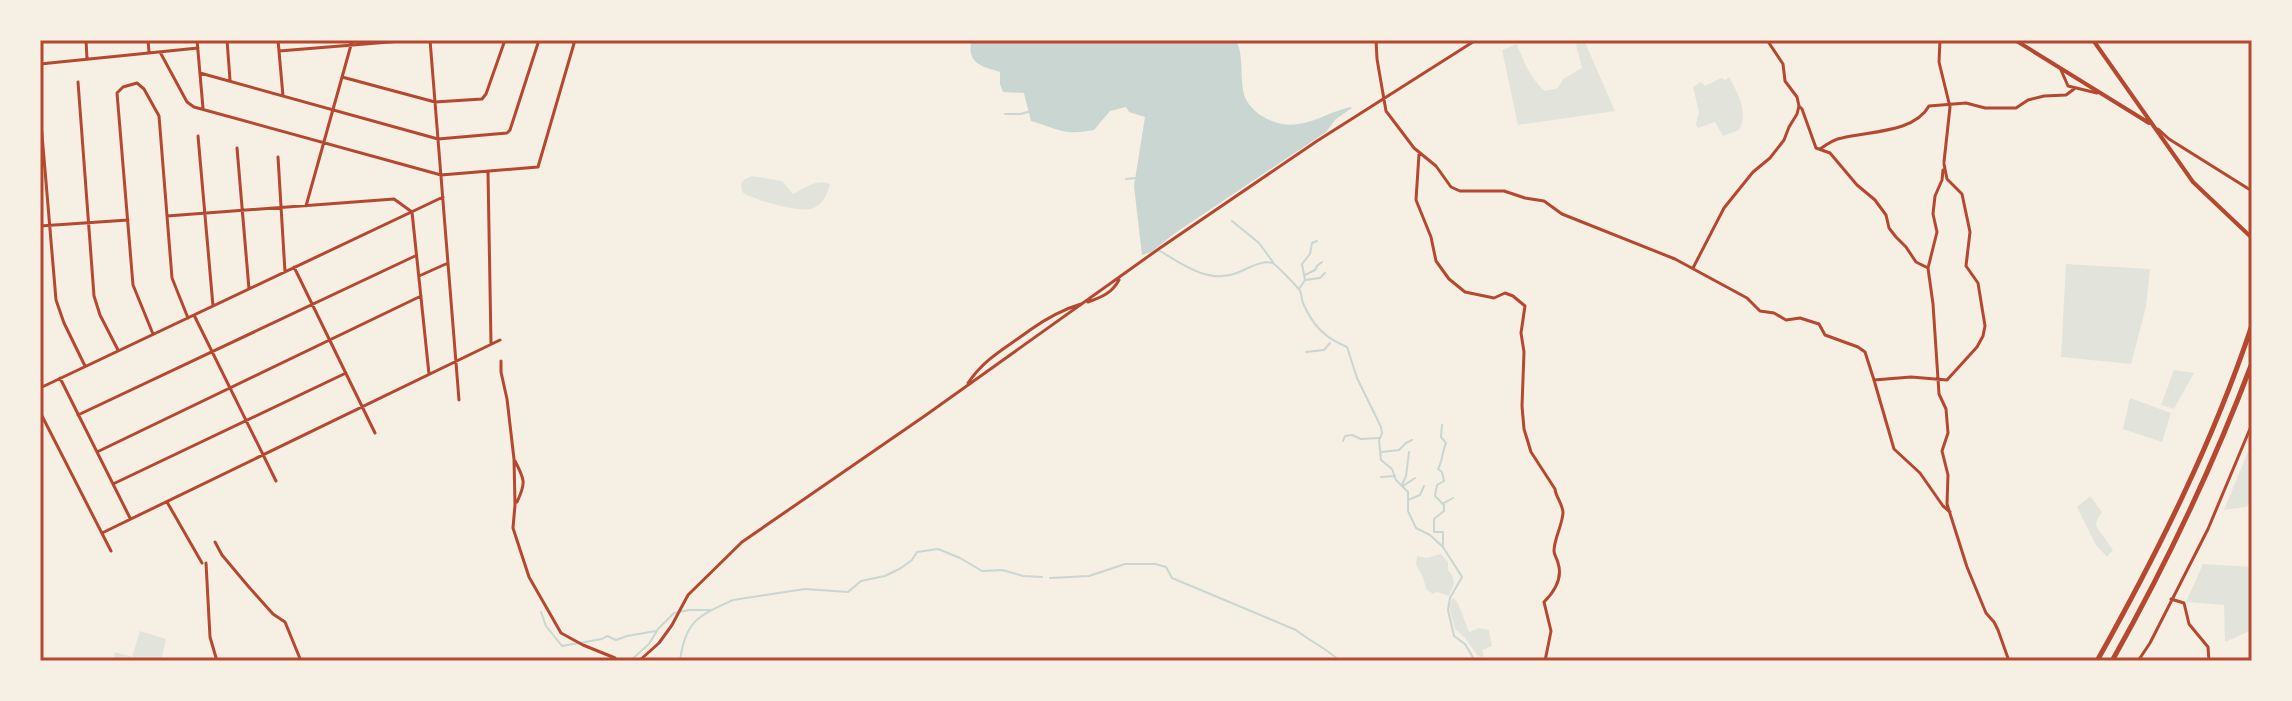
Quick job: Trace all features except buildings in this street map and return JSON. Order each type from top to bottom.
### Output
[{"type":"highway","points":[[2097,661],[2160,543],[2252,325]]},
{"type":"highway","points":[[2112,661],[2199,492],[2252,363]]},
{"type":"street","points":[[86,40],[87,59]]},
{"type":"street","points":[[148,40],[149,53]]},
{"type":"street","points":[[197,40],[204,110]]},
{"type":"street","points":[[227,40],[231,81]]},
{"type":"street","points":[[278,40],[283,96]]},
{"type":"street","points":[[315,40],[315,48]]},
{"type":"street","points":[[279,51],[351,42],[414,40]]},
{"type":"street","points":[[430,40],[459,400]]},
{"type":"street","points":[[342,77],[435,102],[482,99],[505,40]]},
{"type":"street","points":[[200,73],[438,139],[507,133],[539,40]]},
{"type":"street","points":[[160,52],[187,102],[194,107],[441,175],[538,167],[575,40]]},
{"type":"street","points":[[1376,40],[1386,111],[1419,154],[1436,166],[1451,187],[1456,190],[1494,189],[1544,201],[1562,214],[1693,268],[1747,298],[1760,311],[1774,313],[1786,320],[1800,318],[1819,324],[1825,335],[1865,352],[1894,449],[1920,473],[1943,506],[1952,513]]},
{"type":"street","points":[[639,661],[659,643],[688,595],[742,542],[1317,141],[1476,40]]},
{"type":"street","points":[[1767,40],[1781,60],[1785,81],[1797,97],[1814,145],[1830,153],[1857,185],[1875,200],[1896,237],[1916,262],[1928,268]]},
{"type":"street","points":[[1940,40],[1939,62],[1949,103],[1942,180],[1935,196],[1933,214],[1937,232],[1928,268],[1939,394],[1946,409],[1948,433],[1942,451],[1948,475],[1947,504],[1967,567],[2009,661]]},
{"type":"street","points":[[2015,40],[2152,124],[2169,139],[2252,191]]},
{"type":"street","points":[[2093,40],[2193,182],[2252,238]]},
{"type":"street","points":[[306,206],[351,42]]},
{"type":"street","points":[[40,64],[198,48]]},
{"type":"street","points":[[2060,67],[2064,81],[2074,89],[2105,95]]},
{"type":"street","points":[[78,82],[94,296],[118,350]]},
{"type":"street","points":[[153,334],[133,285],[117,93],[123,87],[137,83],[144,89],[159,116],[172,278],[188,318]]},
{"type":"street","points":[[1820,149],[1839,138],[1897,127],[1919,118],[1929,106],[1966,103],[1985,108],[2016,108],[2028,100],[2066,95],[2074,89]]},
{"type":"street","points":[[1693,268],[1721,213],[1753,172],[1770,158],[1784,140],[1799,106]]},
{"type":"street","points":[[40,111],[56,300],[85,366]]},
{"type":"street","points":[[198,136],[213,306]]},
{"type":"street","points":[[237,148],[249,289]]},
{"type":"street","points":[[1419,154],[1416,200],[1431,237],[1436,261],[1449,279],[1465,292],[1494,298],[1505,293],[1525,306],[1521,333],[1524,352],[1524,429],[1531,452],[1555,489],[1563,514],[1554,549],[1560,576],[1544,602],[1551,631],[1545,661]]},
{"type":"street","points":[[278,157],[285,272]]},
{"type":"street","points":[[1874,380],[1911,377],[1947,380],[1983,336],[1985,326],[1978,283],[1966,266],[1971,240],[1962,194],[1947,179],[1944,164]]},
{"type":"street","points":[[488,171],[491,344]]},
{"type":"street","points":[[40,388],[443,197]]},
{"type":"street","points":[[167,216],[394,199],[412,212],[429,374]]},
{"type":"street","points":[[40,226],[128,220]]},
{"type":"street","points":[[78,415],[416,255]]},
{"type":"street","points":[[419,276],[448,263]]},
{"type":"street","points":[[294,267],[375,433]]},
{"type":"street","points":[[97,452],[421,296]]},
{"type":"street","points":[[965,388],[982,364],[1000,350],[1041,321],[1083,303]]},
{"type":"street","points":[[194,315],[276,481]]},
{"type":"street","points":[[102,533],[500,340]]},
{"type":"street","points":[[501,361],[514,459],[513,528],[529,577],[561,633],[617,661]]},
{"type":"street","points":[[113,484],[346,373]]},
{"type":"street","points":[[60,378],[131,519]]},
{"type":"street","points":[[40,412],[111,551]]},
{"type":"street","points":[[2138,661],[2150,643],[2226,490],[2252,424]]},
{"type":"street","points":[[514,459],[524,486],[515,505]]},
{"type":"street","points":[[167,502],[204,563],[210,637],[217,661]]},
{"type":"street","points":[[215,542],[248,586],[273,614],[285,622],[301,661]]},
{"type":"street","points":[[2171,599],[2184,603],[2189,624],[2208,647],[2209,661]]},
{"type":"shaded area","points":[[968,40],[1236,40],[1244,94],[1260,115],[1295,125],[1352,108],[1336,119],[1326,132],[1151,252],[1142,255],[1134,186],[1145,117],[1129,112],[1126,107],[1110,111],[1094,130],[1075,132],[1061,131],[1031,121],[1024,93],[1003,92],[1000,72],[974,60]]},
{"type":"shaded area","points":[[1584,40],[1615,111],[1518,125],[1502,50],[1517,44],[1528,69],[1545,91],[1558,88],[1563,79],[1582,68],[1576,45]]},
{"type":"shaded area","points":[[1729,77],[1743,110],[1739,130],[1723,136],[1715,122],[1698,128],[1699,112],[1693,87],[1701,82],[1705,86]]},
{"type":"shaded area","points":[[752,176],[782,181],[793,194],[815,183],[830,184],[826,196],[818,205],[811,209],[796,209],[765,202],[742,192],[741,183]]},
{"type":"shaded area","points":[[2066,264],[2150,269],[2146,307],[2131,364],[2061,357]]},
{"type":"shaded area","points":[[2174,370],[2194,373],[2174,409],[2161,405]]},
{"type":"shaded area","points":[[2130,398],[2171,413],[2162,442],[2123,429]]},
{"type":"shaded area","points":[[2252,442],[2252,503],[2246,507],[2224,510]]},
{"type":"shaded area","points":[[2090,496],[2102,512],[2096,526],[2113,550],[2107,557],[2096,545],[2077,507]]},
{"type":"shaded area","points":[[1441,554],[1448,562],[1448,570],[1454,580],[1449,596],[1427,590],[1416,565],[1417,556],[1427,558]]},
{"type":"shaded area","points":[[2203,564],[2252,567],[2252,630],[2225,642],[2224,605],[2186,602]]},
{"type":"shaded area","points":[[1453,597],[1469,632],[1479,628],[1489,630],[1492,646],[1482,650],[1484,657],[1478,656],[1455,629],[1449,606]]},
{"type":"shaded area","points":[[140,631],[166,639],[161,661],[113,661],[115,652],[132,657]]},
{"type":"waterway","points":[[1005,114],[1031,111]]},
{"type":"waterway","points":[[1126,179],[1137,178]]},
{"type":"waterway","points":[[1232,221],[1259,243],[1273,262]]},
{"type":"waterway","points":[[1299,289],[1305,280],[1302,264],[1310,254],[1312,243],[1317,241]]},
{"type":"waterway","points":[[1160,251],[1206,275],[1227,276],[1260,264],[1273,263],[1300,291],[1316,325],[1332,340],[1347,347],[1357,378],[1381,427],[1381,460],[1392,469],[1396,480],[1408,492],[1408,511],[1416,528],[1443,547],[1462,577],[1450,598],[1448,610],[1454,636],[1465,644],[1475,661]]},
{"type":"waterway","points":[[1305,275],[1322,262]]},
{"type":"waterway","points":[[1305,280],[1320,278],[1325,273]]},
{"type":"waterway","points":[[1306,352],[1324,350],[1330,343]]},
{"type":"waterway","points":[[1442,425],[1441,437],[1446,443],[1438,469],[1444,481],[1437,485],[1435,496],[1444,505]]},
{"type":"waterway","points":[[1343,441],[1345,436],[1352,435],[1361,439],[1379,438]]},
{"type":"waterway","points":[[1382,452],[1399,450],[1412,440]]},
{"type":"waterway","points":[[1402,485],[1409,452]]},
{"type":"waterway","points":[[1381,477],[1395,476]]},
{"type":"waterway","points":[[1403,486],[1415,478]]},
{"type":"waterway","points":[[1408,500],[1420,495],[1424,486]]},
{"type":"waterway","points":[[1443,546],[1443,532],[1434,532],[1434,519],[1444,511],[1444,503],[1453,498]]},
{"type":"waterway","points":[[680,661],[685,637],[695,622],[733,600],[805,589],[848,592],[861,581],[885,576],[901,568],[917,552],[938,549],[982,571],[1002,570],[1042,577]]},
{"type":"waterway","points":[[1050,578],[1089,576],[1125,564],[1166,567],[1172,578],[1296,630],[1339,661]]},
{"type":"waterway","points":[[630,661],[649,644],[658,629],[674,613],[711,610]]},
{"type":"waterway","points":[[541,612],[546,626],[562,646],[607,636],[616,640],[656,631]]}]
